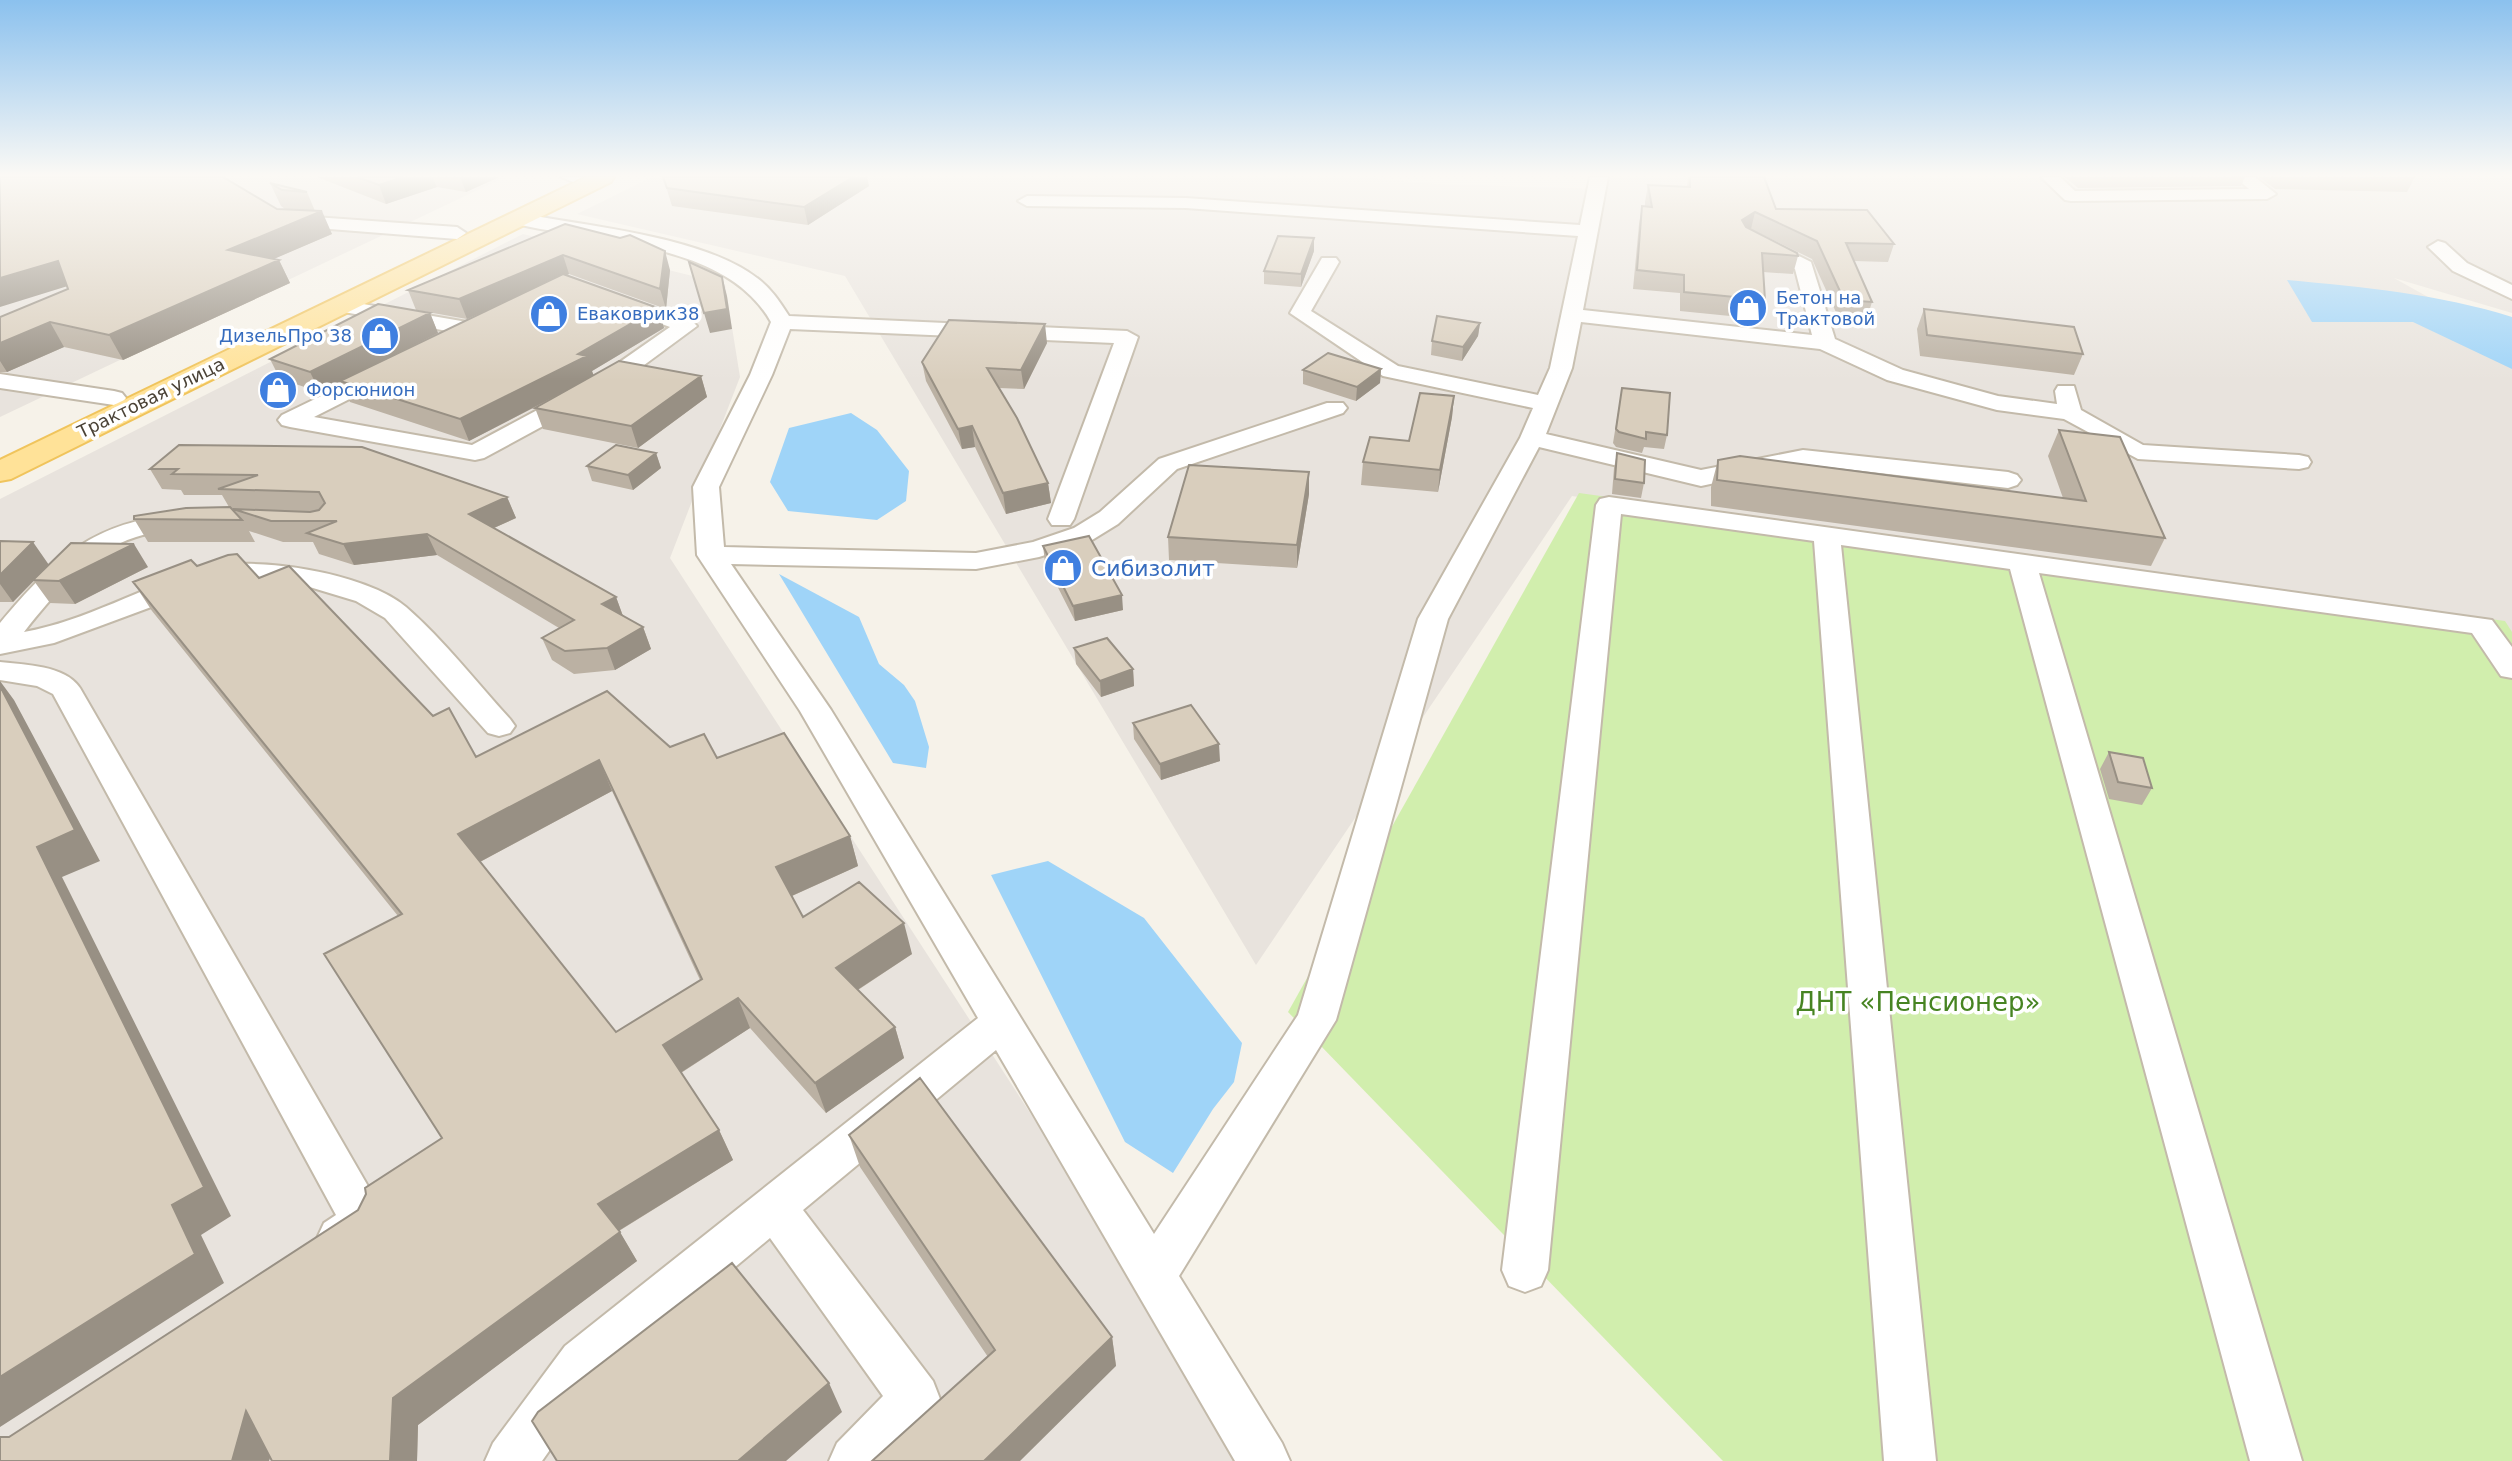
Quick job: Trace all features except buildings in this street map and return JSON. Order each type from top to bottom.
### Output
[{"type":"main road","name":"Трактовая улица","points":[[0,452],[432,245]]},
{"type":"main road","name":"Трактовая улица","points":[[0,472],[464,245]]},
{"type":"lane","points":[[644,245],[718,265],[748,280],[772,304],[782,322]]},
{"type":"lane","points":[[1154,1275],[1316,1020],[1433,619],[1532,438],[1561,368],[1585,245]]},
{"type":"lane","points":[[1764,245],[1804,266],[1825,343]]},
{"type":"lane","points":[[2438,247],[2460,267],[2512,293]]},
{"type":"lane","points":[[1329,262],[1300,313],[1391,371],[1546,404]]},
{"type":"lane","points":[[400,364],[290,420],[475,453],[605,383],[686,326],[598,294]]},
{"type":"lane","points":[[340,306],[469,329]]},
{"type":"lane","points":[[441,343],[511,310]]},
{"type":"lane","points":[[1570,315],[1825,343],[1895,375],[1997,403],[2068,402],[2138,452],[2299,462]]},
{"type":"lane","points":[[782,322],[1127,337],[1061,519]]},
{"type":"lane","points":[[782,322],[761,375],[706,487],[711,555],[815,710],[1264,1461]]},
{"type":"lane","points":[[0,381],[114,398]]},
{"type":"lane","points":[[0,403],[36,387]]},
{"type":"lane","points":[[711,555],[976,561],[1039,549],[1083,534],[1109,518],[1168,464],[1335,408]]},
{"type":"lane","points":[[1532,438],[1701,478],[1803,457],[2008,480]]},
{"type":"lane","points":[[1525,1270],[1609,505],[2482,626],[2512,669]]},
{"type":"lane","points":[[0,644],[76,557],[124,530],[159,522],[203,522]]},
{"type":"lane","points":[[1827,535],[1910,1461]]},
{"type":"lane","points":[[2022,562],[2276,1461]]},
{"type":"lane","points":[[0,644],[44,637],[211,575],[257,571],[306,577],[366,595],[395,612],[499,726]]},
{"type":"lane","points":[[0,671],[45,678],[65,688],[364,1222],[299,1265]]},
{"type":"lane","points":[[511,1461],[582,1363],[1002,1022]]},
{"type":"lane","points":[[774,1207],[915,1399],[855,1461]]},
{"type":"shaded area","points":[[0,245],[362,245],[0,417]]},
{"type":"shaded area","points":[[501,245],[568,245],[725,284],[740,377],[670,558],[1256,1461],[0,1461],[0,499]]},
{"type":"shaded area","points":[[712,245],[2512,245],[2512,313],[2394,278],[2512,344],[2512,651],[2492,625],[1572,496],[1256,965],[845,276]]},
{"type":"green space","name":"ДНТ «Пенсионер»","points":[[1579,493],[2505,621],[2512,632],[2512,1461],[1723,1461],[1288,1012]]},
{"type":"water","points":[[2287,280],[2429,297],[2512,317],[2512,369],[2413,322],[2312,322]]},
{"type":"water","points":[[851,413],[877,430],[909,471],[906,501],[877,520],[788,511],[770,482],[789,428]]},
{"type":"water","points":[[779,574],[859,617],[879,664],[904,685],[915,701],[929,747],[926,768],[893,763]]},
{"type":"water","points":[[1048,861],[1144,918],[1242,1043],[1234,1082],[1213,1109],[1173,1173],[1125,1142],[991,875]]},
{"type":"place","name":"Бетон на Трактовой","points":[[1748,308]]},
{"type":"place","name":"Еваковрик38","points":[[549,314]]},
{"type":"place","name":"ДизельПро 38","points":[[380,336]]},
{"type":"place","name":"Форсюнион","points":[[278,390]]},
{"type":"place","name":"Сибизолит","points":[[1063,568]]}]
